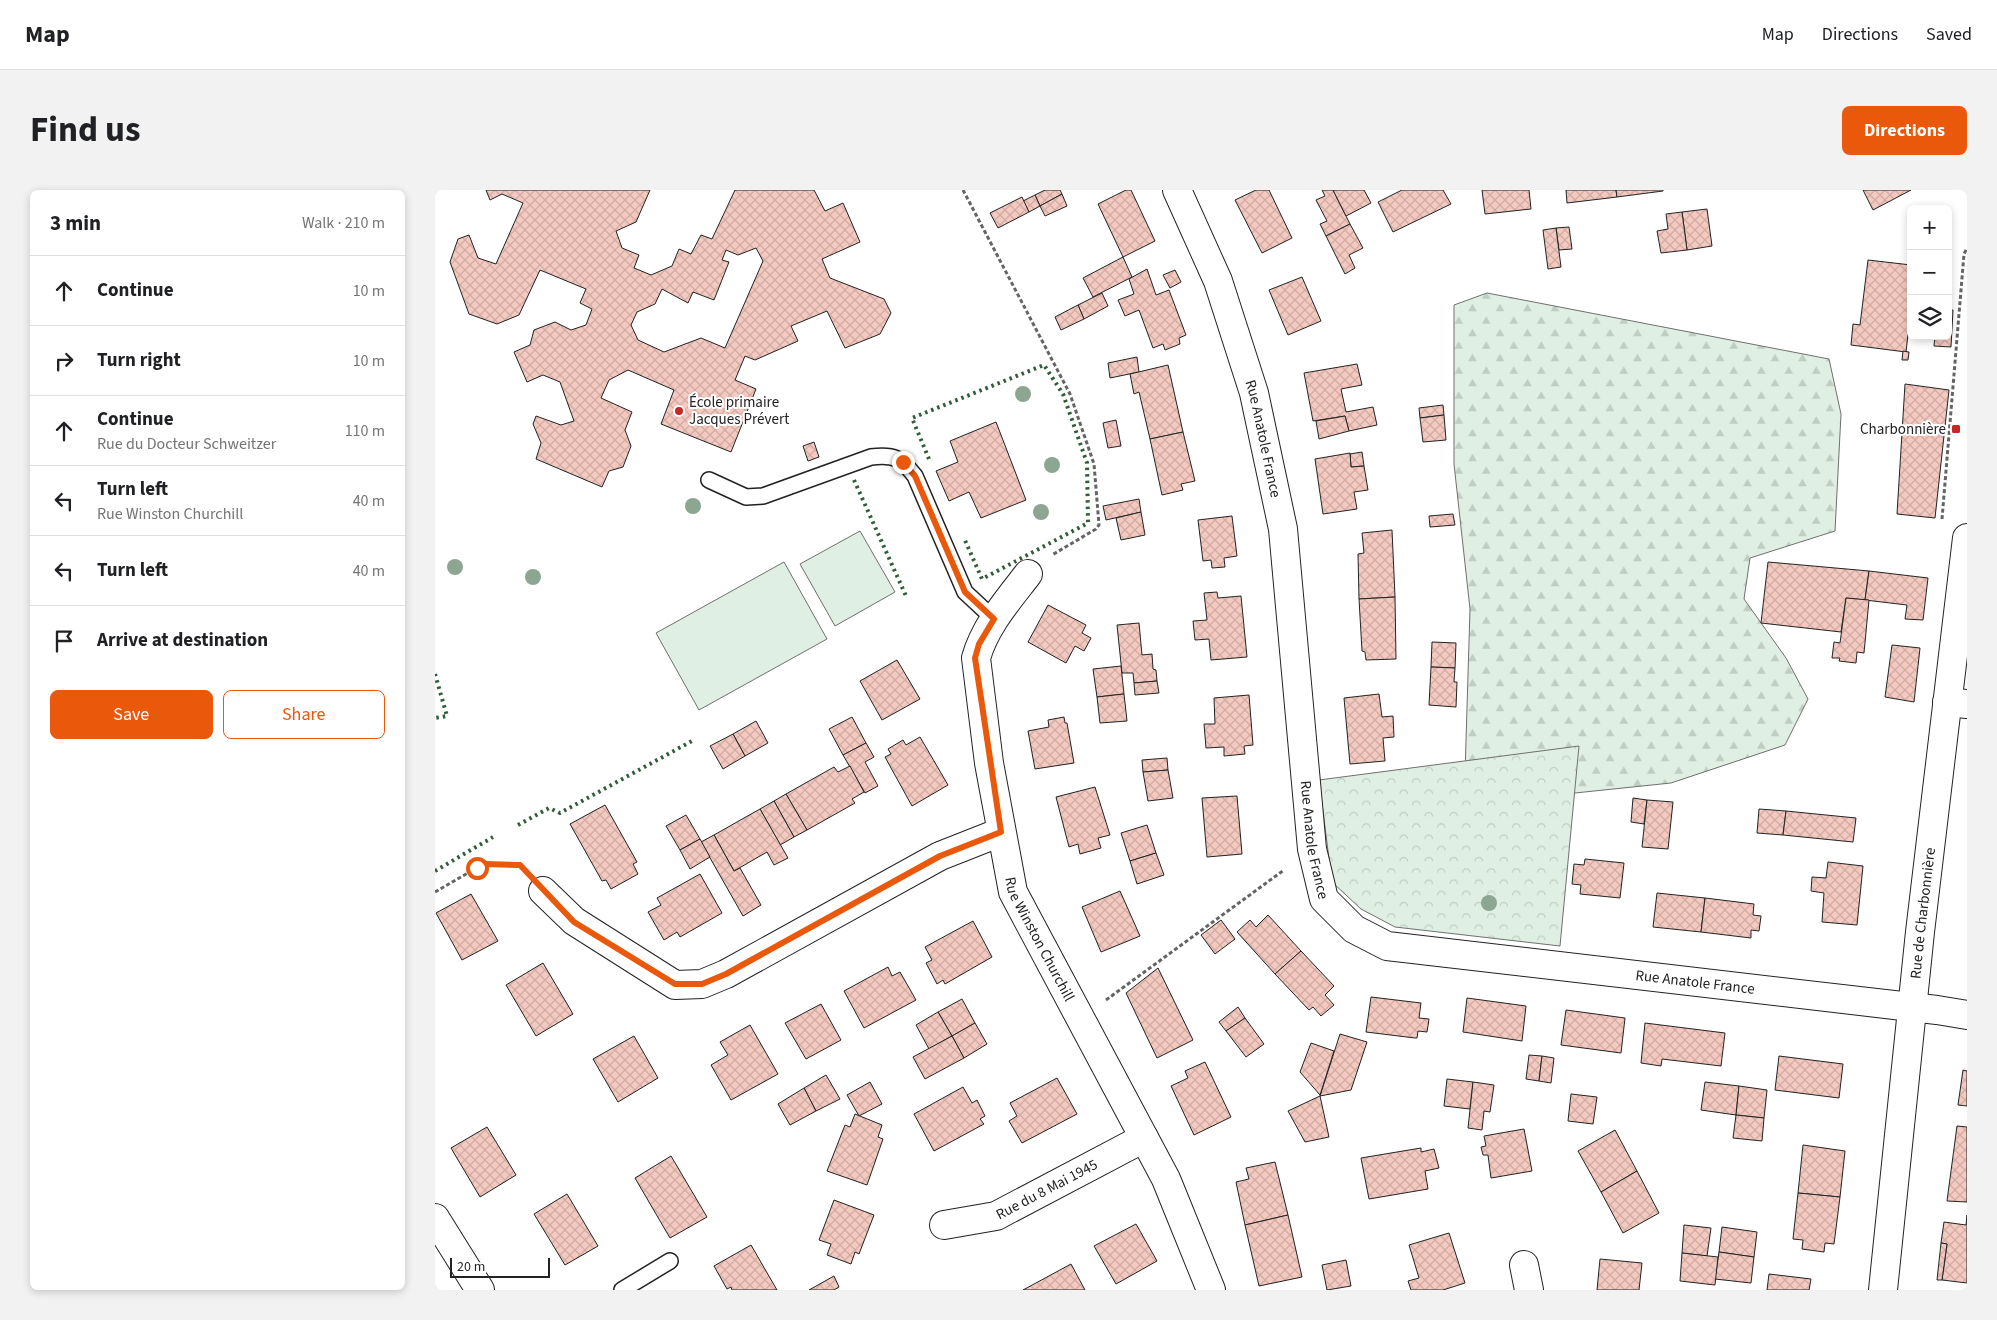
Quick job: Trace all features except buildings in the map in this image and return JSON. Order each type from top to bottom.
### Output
[{"type":"street","name":"Rue Anatole France","points":[[1177,190],[1218,281],[1254,393],[1283,529],[1312,849],[1324,899],[1354,929],[1387,946],[1913,1007],[1967,1015]]},
{"type":"street","name":"Rue de Charbonnière","points":[[1883,1290],[1913,1007],[1957,703],[1967,538]]},
{"type":"street","name":"Rue Winston Churchill","points":[[1027,574],[994,619],[979,644],[975,658],[1001,832],[1013,892],[1166,1179],[1211,1290]]},
{"type":"street","points":[[543,891],[574,922],[675,984],[702,984],[735,969],[940,856],[1001,832]]},
{"type":"street","name":"Rue du 8 Mai 1945","points":[[944,1225],[996,1216],[1144,1138]]},
{"type":"street","points":[[435,1218],[480,1290]]},
{"type":"lane","points":[[709,480],[746,497],[763,496],[871,457],[887,455],[903,462],[915,476],[965,592],[994,619]]},
{"type":"lane","points":[[622,1290],[670,1261]]},
{"type":"path","points":[[963,190],[1070,394],[1094,464],[1099,525],[1096,529],[1042,561],[1027,574]]},
{"type":"path","points":[[1099,1005],[1312,849]]},
{"type":"path","points":[[435,892],[485,864],[520,865],[543,891]]},
{"type":"green space","points":[[1487,293],[1829,359],[1841,414],[1835,531],[1750,558],[1744,599],[1786,658],[1808,699],[1785,745],[1671,783],[1479,803],[1465,774],[1470,609],[1454,464],[1454,305]]},
{"type":"green space","points":[[860,531],[895,592],[835,626],[800,564]]},
{"type":"green space","points":[[784,562],[827,639],[699,710],[656,633]]},
{"type":"green space","points":[[1579,746],[1560,946],[1395,927],[1361,909],[1332,882],[1319,780]]},
{"type":"hedge","points":[[929,459],[912,418],[1044,365],[1063,394],[1087,463],[1088,523],[982,579],[964,538]]},
{"type":"hedge","points":[[854,480],[906,596]]},
{"type":"hedge","points":[[435,674],[447,716],[435,718]]},
{"type":"hedge","points":[[518,825],[549,808],[560,813],[692,741]]},
{"type":"hedge","points":[[435,871],[493,837]]},
{"type":"place","name":"École primaire Jacques Prévert","points":[[679,411]]},
{"type":"place","name":"Charbonnière","points":[[1956,429]]},
{"type":"route","points":[[477,868],[485,864],[520,865],[574,922],[675,984],[702,984],[726,974],[940,856],[1001,832],[989,763],[975,658],[979,644],[994,619],[965,592],[915,476],[903,462]]}]
